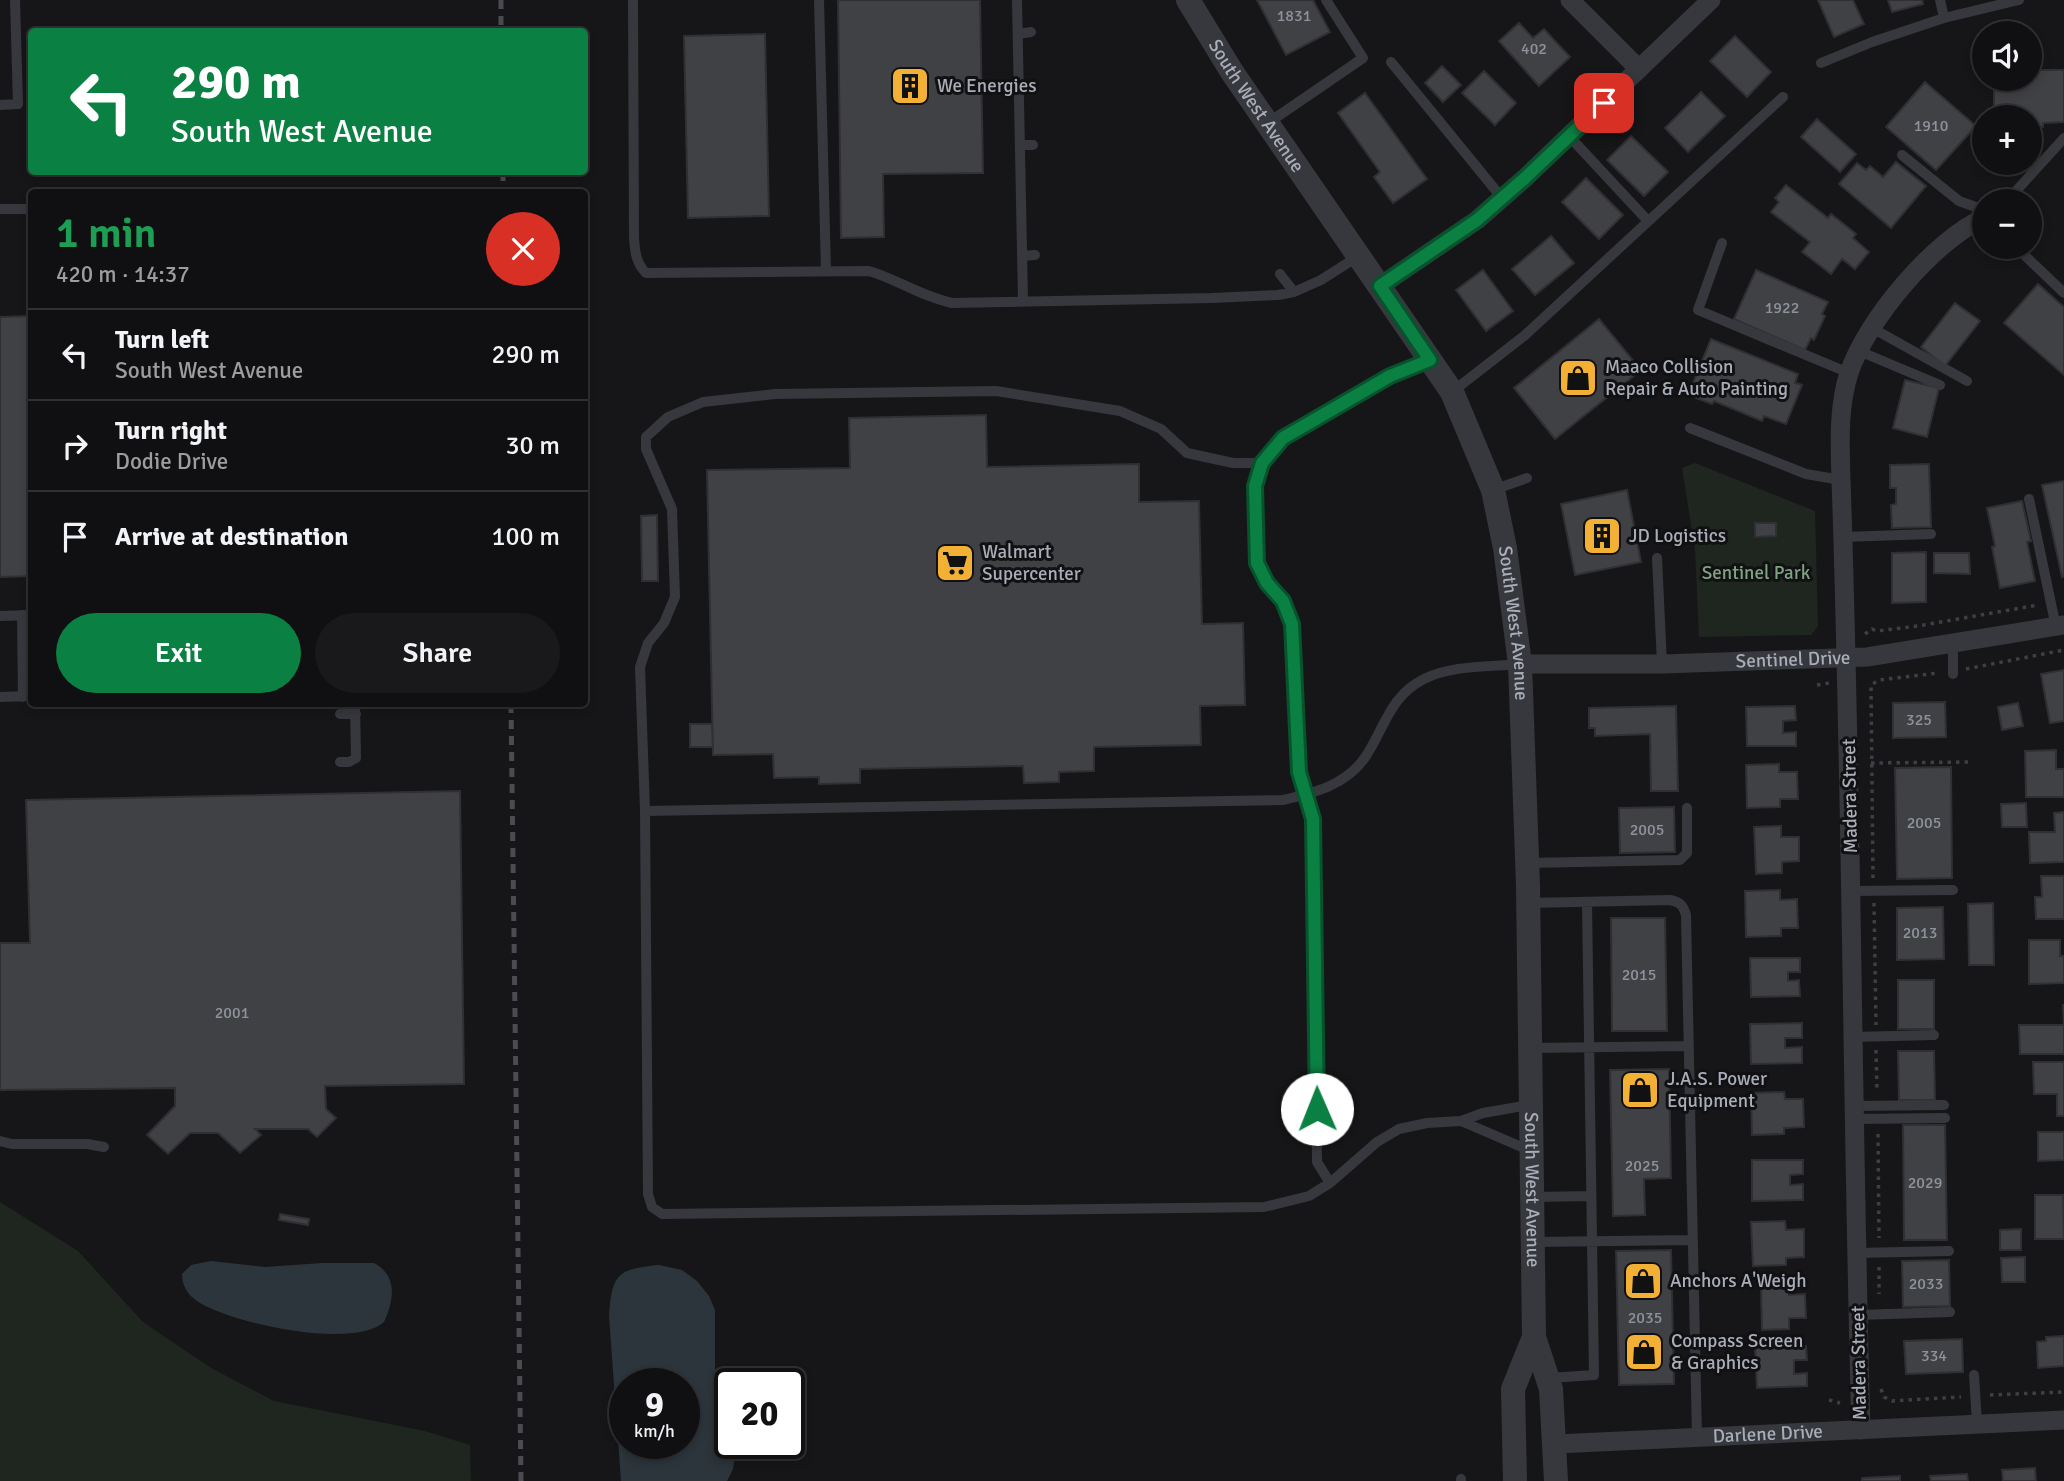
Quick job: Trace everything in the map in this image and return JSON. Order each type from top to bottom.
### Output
[{"type":"street","name":"South West Avenue","points":[[1188,0],[1232,72],[1452,392],[1493,490],[1505,548],[1520,664],[1528,903],[1534,1337],[1551,1388],[1556,1481]]},
{"type":"street","points":[[1570,0],[1639,69]]},
{"type":"street","points":[[1380,286],[1477,220],[1711,0]]},
{"type":"street","name":"Madera Street","points":[[1861,1430],[1852,891],[1840,438],[1843,403],[1849,373],[1872,328],[1930,256],[1945,241],[1972,225]]},
{"type":"street","name":"Sentinel Drive","points":[[1520,664],[1662,664],[1867,657],[2060,626]]},
{"type":"street","name":"South West Avenue","points":[[1514,1481],[1513,1388],[1534,1337]]},
{"type":"street","name":"Darlene Drive","points":[[1556,1444],[2064,1420]]},
{"type":"lane","points":[[0,105],[18,104],[15,0]]},
{"type":"lane","points":[[632,0],[634,238],[635,257],[646,273],[869,271],[890,278],[913,291],[952,303],[1225,298],[1294,292],[1321,280],[1358,256]]},
{"type":"lane","points":[[819,0],[826,270]]},
{"type":"lane","points":[[1017,0],[1023,301]]},
{"type":"lane","points":[[1268,123],[1363,58],[1326,0]]},
{"type":"lane","points":[[1940,0],[1944,18]]},
{"type":"lane","points":[[1821,63],[1872,42],[1944,18],[2019,0]]},
{"type":"lane","points":[[1018,34],[1031,32]]},
{"type":"lane","points":[[1391,62],[1502,198]]},
{"type":"lane","points":[[1019,91],[1032,90]]},
{"type":"lane","points":[[1452,392],[1524,336],[1783,97]]},
{"type":"lane","points":[[1569,136],[1648,221]]},
{"type":"lane","points":[[2018,189],[2064,138]]},
{"type":"lane","points":[[1020,145],[1033,145]]},
{"type":"lane","points":[[1902,155],[1959,201],[1972,206]]},
{"type":"lane","points":[[1021,200],[1034,199]]},
{"type":"lane","points":[[0,209],[28,209]]},
{"type":"lane","points":[[1722,243],[1698,310],[1849,373]]},
{"type":"lane","points":[[1022,256],[1035,256]]},
{"type":"lane","points":[[2029,259],[2064,293]]},
{"type":"lane","points":[[1280,274],[1294,292]]},
{"type":"lane","points":[[1872,328],[1967,381]]},
{"type":"lane","points":[[1859,351],[1940,385]]},
{"type":"lane","points":[[1330,1183],[1317,1161],[1313,819],[1299,772],[1292,624],[1283,601],[1267,583],[1257,563],[1255,486],[1262,463],[1283,438],[1390,376],[1430,360]]},
{"type":"lane","points":[[1262,463],[1233,463],[1188,453],[1161,429],[1120,411],[996,391],[775,394],[703,402],[668,417],[646,438],[646,449],[672,509],[675,597],[664,623],[648,643],[640,667],[645,811],[648,1194],[652,1207],[662,1214],[1264,1207],[1309,1196],[1330,1183],[1363,1153],[1399,1129],[1427,1122],[1461,1121],[1483,1113],[1532,1104]]},
{"type":"lane","points":[[1690,428],[1806,474],[1841,480]]},
{"type":"lane","points":[[1493,490],[1527,478]]},
{"type":"lane","points":[[2029,499],[2051,603],[2060,626]]},
{"type":"lane","points":[[1843,537],[1931,534]]},
{"type":"lane","points":[[1657,558],[1653,594],[1662,664]]},
{"type":"lane","points":[[0,616],[27,615],[27,697],[0,697]]},
{"type":"lane","points":[[1953,645],[1953,673]]},
{"type":"lane","points":[[645,811],[1283,800],[1330,787],[1350,774],[1366,757],[1391,708],[1407,691],[1424,679],[1444,672],[1520,664]]},
{"type":"lane","points":[[340,714],[355,709],[356,758],[349,762],[340,762]]},
{"type":"lane","points":[[1527,863],[1590,858],[1680,860],[1684,858],[1688,845],[1687,808]]},
{"type":"lane","points":[[1852,891],[1952,890]]},
{"type":"lane","points":[[1528,903],[1670,900],[1684,907],[1697,1438]]},
{"type":"lane","points":[[1548,1378],[1594,1375],[1587,902]]},
{"type":"lane","points":[[1853,1037],[1934,1035]]},
{"type":"lane","points":[[1531,1048],[1689,1046]]},
{"type":"lane","points":[[1855,1112],[1877,1106],[1944,1105]]},
{"type":"lane","points":[[1855,1112],[1877,1119],[1945,1118]]},
{"type":"lane","points":[[1461,1121],[1533,1152]]},
{"type":"lane","points":[[0,1141],[12,1144],[86,1144],[104,1147]]},
{"type":"lane","points":[[1534,1197],[1591,1196]]},
{"type":"lane","points":[[1534,1242],[1692,1240]]},
{"type":"lane","points":[[1857,1253],[1949,1251]]},
{"type":"lane","points":[[1858,1315],[1950,1312]]},
{"type":"lane","points":[[1974,1375],[1977,1424]]},
{"type":"path","points":[[1872,629],[1877,631],[1918,626],[2051,603]]},
{"type":"path","points":[[1877,1106],[1870,689],[1873,682],[1953,673],[2064,650]]},
{"type":"path","points":[[1871,763],[1970,762]]},
{"type":"path","points":[[1877,1119],[1879,1314]]},
{"type":"path","points":[[1880,1386],[1884,1397],[1892,1401],[2064,1392]]},
{"type":"green space","name":"Sentinel Park","points":[[1695,463],[1815,511],[1818,626],[1811,635],[1699,637],[1695,550],[1682,468]]},
{"type":"green space","points":[[0,1202],[78,1251],[143,1322],[211,1368],[274,1401],[425,1431],[470,1445],[471,1481],[0,1481]]},
{"type":"shaded area","points":[[211,1261],[265,1267],[374,1263],[387,1275],[392,1297],[384,1322],[368,1330],[346,1334],[320,1333],[262,1325],[213,1309],[188,1293],[182,1274],[191,1265]]},
{"type":"shaded area","points":[[659,1265],[682,1270],[697,1281],[709,1296],[715,1310],[714,1459],[734,1459],[727,1481],[621,1481],[619,1459],[700,1459],[700,1368],[613,1368],[609,1316],[612,1291],[619,1276],[634,1269]]},
{"type":"building","name":"We Energies","points":[[838,0],[980,0],[983,173],[883,174],[884,237],[841,238]]},
{"type":"building","points":[[1257,0],[1313,0],[1330,32],[1286,55]]},
{"type":"building","points":[[1818,0],[1853,0],[1864,24],[1834,37]]},
{"type":"building","points":[[1888,0],[1922,0],[1923,4],[1892,12]]},
{"type":"building","points":[[1519,23],[1533,38],[1544,29],[1570,57],[1539,86],[1499,41]]},
{"type":"building","points":[[765,34],[769,216],[688,218],[684,36]]},
{"type":"building","points":[[1735,36],[1771,72],[1747,97],[1710,61]]},
{"type":"building","points":[[1442,66],[1461,85],[1443,102],[1425,83]]},
{"type":"building","points":[[2042,70],[2064,70],[2064,122],[2043,123],[2042,127],[2042,105],[1994,105],[1994,91],[2042,91]]},
{"type":"building","points":[[1484,71],[1516,103],[1495,125],[1462,93]]},
{"type":"building","points":[[1925,82],[1972,123],[1972,130],[1936,170],[1886,127]]},
{"type":"building","points":[[1701,92],[1725,116],[1688,152],[1665,128]]},
{"type":"building","points":[[1365,93],[1427,179],[1393,203],[1374,177],[1380,172],[1338,113]]},
{"type":"building","points":[[1817,119],[1856,154],[1840,172],[1801,137]]},
{"type":"building","points":[[1631,136],[1668,172],[1644,196],[1607,160]]},
{"type":"building","points":[[1896,162],[1926,186],[1891,228],[1839,184],[1857,163],[1866,170],[1870,166],[1883,177]]},
{"type":"building","points":[[1586,178],[1623,215],[1599,239],[1562,202]]},
{"type":"building","points":[[1786,185],[1828,218],[1831,214],[1856,234],[1853,238],[1869,252],[1855,269],[1842,259],[1831,274],[1802,252],[1810,242],[1771,212],[1779,202],[1775,198]]},
{"type":"building","points":[[1551,236],[1574,263],[1535,295],[1512,269]]},
{"type":"building","points":[[1483,270],[1513,311],[1486,331],[1456,290]]},
{"type":"building","points":[[1756,270],[1828,302],[1814,340],[1811,338],[1805,350],[1734,319]]},
{"type":"building","points":[[2038,284],[2064,307],[2064,375],[2004,323]]},
{"type":"building","points":[[1955,303],[1980,321],[1945,366],[1921,347]]},
{"type":"building","points":[[28,316],[28,576],[0,577],[0,317]]},
{"type":"building","points":[[1599,319],[1641,370],[1555,439],[1514,388]]},
{"type":"building","points":[[1711,339],[1798,374],[1795,383],[1802,385],[1786,424],[1764,416],[1762,421],[1714,401],[1712,404],[1688,395]]},
{"type":"building","points":[[1905,380],[1939,388],[1927,437],[1893,428]]},
{"type":"building","name":"Walmart Supercenter","points":[[986,415],[987,467],[1139,464],[1139,502],[1199,501],[1202,624],[1243,623],[1245,705],[1200,706],[1201,745],[1094,747],[1094,771],[1059,772],[1059,782],[1024,783],[1023,766],[860,769],[860,783],[819,784],[819,777],[774,778],[773,754],[713,755],[707,470],[850,468],[849,418]]},
{"type":"building","points":[[1929,464],[1931,527],[1892,528],[1891,505],[1896,504],[1896,488],[1890,488],[1890,465]]},
{"type":"building","points":[[2064,481],[2064,576],[2062,577],[2042,485]]},
{"type":"building","name":"JD Logistics","points":[[1627,490],[1641,562],[1575,575],[1561,504]]},
{"type":"building","points":[[2022,501],[2031,541],[2027,542],[2035,581],[2000,588],[1987,508]]},
{"type":"building","points":[[657,515],[658,581],[642,581],[641,516]]},
{"type":"building","points":[[1755,523],[1776,523],[1776,536],[1755,537]]},
{"type":"building","points":[[1926,552],[1926,602],[1892,603],[1892,553]]},
{"type":"building","points":[[1934,553],[1969,553],[1970,574],[1934,573]]},
{"type":"building","points":[[2064,670],[2064,721],[2050,723],[2041,674]]},
{"type":"building","points":[[1945,702],[1946,737],[1893,738],[1893,703]]},
{"type":"building","points":[[2018,703],[2023,726],[2002,730],[1998,707]]},
{"type":"building","points":[[1676,706],[1678,791],[1651,791],[1650,734],[1595,736],[1595,728],[1589,728],[1589,708]]},
{"type":"building","points":[[1795,706],[1796,720],[1783,721],[1783,733],[1796,732],[1796,746],[1747,746],[1746,707]]},
{"type":"building","points":[[690,724],[712,724],[713,747],[690,747]]},
{"type":"building","points":[[2056,750],[2056,769],[2064,769],[2064,797],[2026,797],[2025,751]]},
{"type":"building","points":[[1779,764],[1779,772],[1797,772],[1798,799],[1780,799],[1780,807],[1747,808],[1746,765]]},
{"type":"building","points":[[1951,767],[1952,878],[1897,879],[1895,768]]},
{"type":"building","points":[[460,791],[464,1084],[325,1086],[326,1109],[336,1118],[317,1137],[308,1129],[255,1129],[261,1135],[240,1153],[218,1133],[190,1133],[168,1154],[147,1135],[175,1106],[175,1088],[0,1090],[0,943],[30,943],[26,800]]},
{"type":"building","points":[[2026,803],[2027,827],[2002,827],[2001,804]]},
{"type":"building","points":[[1674,807],[1675,852],[1620,853],[1619,808]]},
{"type":"building","points":[[2064,812],[2064,862],[2030,863],[2029,832],[2055,832],[2054,813]]},
{"type":"building","points":[[1781,826],[1781,837],[1799,837],[1799,861],[1782,862],[1782,873],[1756,874],[1754,827]]},
{"type":"building","points":[[2041,876],[2064,876],[2064,919],[2036,919],[2035,897],[2042,897]]},
{"type":"building","points":[[1780,890],[1780,900],[1797,899],[1798,928],[1781,928],[1781,936],[1746,937],[1745,891]]},
{"type":"building","points":[[1993,903],[1994,965],[1969,965],[1968,904]]},
{"type":"building","points":[[1943,907],[1944,959],[1897,960],[1897,908]]},
{"type":"building","points":[[1611,918],[1665,918],[1667,1031],[1612,1031]]},
{"type":"building","points":[[2029,940],[2060,940],[2060,956],[2064,956],[2064,983],[2029,984]]},
{"type":"building","points":[[1750,958],[1800,958],[1800,972],[1788,972],[1788,981],[1799,980],[1800,996],[1751,997]]},
{"type":"building","points":[[1898,980],[1934,980],[1934,1029],[1898,1029]]},
{"type":"building","points":[[1802,1023],[1802,1038],[1785,1038],[1785,1048],[1802,1047],[1802,1063],[1751,1064],[1750,1024]]},
{"type":"building","points":[[2019,1025],[2064,1025],[2064,1054],[2020,1054]]},
{"type":"building","points":[[1898,1051],[1934,1051],[1935,1100],[1899,1100]]},
{"type":"building","points":[[2033,1062],[2064,1062],[2064,1116],[2057,1116],[2057,1094],[2034,1094]]},
{"type":"building","points":[[1669,1069],[1671,1178],[1644,1179],[1645,1215],[1613,1216],[1610,1070]]},
{"type":"building","points":[[1784,1092],[1785,1099],[1803,1099],[1804,1127],[1784,1128],[1784,1134],[1752,1135],[1751,1093]]},
{"type":"building","points":[[1903,1125],[1945,1125],[1947,1240],[1904,1240]]},
{"type":"building","points":[[2038,1132],[2064,1132],[2064,1160],[2038,1161]]},
{"type":"building","points":[[1752,1160],[1803,1160],[1803,1174],[1790,1175],[1790,1185],[1803,1184],[1803,1200],[1752,1201]]},
{"type":"building","points":[[2035,1195],[2063,1195],[2064,1239],[2035,1239]]},
{"type":"building","points":[[280,1214],[309,1219],[308,1225],[279,1220]]},
{"type":"building","points":[[1785,1221],[1786,1230],[1804,1229],[1804,1257],[1786,1258],[1786,1265],[1753,1266],[1751,1222]]},
{"type":"building","points":[[2021,1229],[2021,1250],[2000,1250],[2000,1230]]},
{"type":"building","points":[[1671,1250],[1674,1384],[1619,1385],[1616,1251]]},
{"type":"building","points":[[2025,1257],[2025,1282],[2002,1282],[2001,1258]]},
{"type":"building","points":[[1949,1260],[1950,1306],[1903,1307],[1902,1261]]},
{"type":"building","points":[[1789,1283],[1789,1295],[1805,1294],[1806,1318],[1789,1318],[1789,1329],[1762,1330],[1761,1284]]},
{"type":"building","points":[[2064,1336],[2064,1366],[2038,1368],[2037,1342],[2046,1341],[2046,1337]]},
{"type":"building","points":[[1962,1339],[1963,1372],[1906,1374],[1904,1341]]},
{"type":"building","points":[[1806,1346],[1807,1360],[1794,1360],[1794,1374],[1807,1373],[1807,1386],[1757,1388],[1755,1347]]},
{"type":"building","points":[[2035,1468],[2036,1481],[2003,1481],[2002,1470]]},
{"type":"building","points":[[1967,1474],[1968,1481],[1931,1481],[1930,1476]]},
{"type":"building","points":[[1900,1476],[1900,1481],[1862,1481],[1862,1478]]},
{"type":"railway","points":[[501,0],[501,28]]},
{"type":"railway","points":[[503,175],[503,189]]},
{"type":"railway","points":[[511,707],[521,1481]]},
{"type":"place","name":"We Energies","points":[[910,86]]},
{"type":"place","name":"Maaco Collision Repair & Auto Painting","points":[[1578,378]]},
{"type":"place","name":"JD Logistics","points":[[1602,536]]},
{"type":"place","name":"Walmart Supercenter","points":[[955,563]]},
{"type":"place","name":"J.A.S. Power Equipment","points":[[1640,1090]]},
{"type":"place","name":"Anchors A'Weigh","points":[[1643,1281]]},
{"type":"place","name":"Compass Screen & Graphics","points":[[1644,1352]]},
{"type":"route","points":[[1317,1109],[1313,819],[1299,772],[1292,624],[1283,601],[1267,583],[1257,563],[1255,486],[1262,463],[1283,438],[1390,376],[1430,360],[1380,286],[1477,220],[1604,103]]}]
